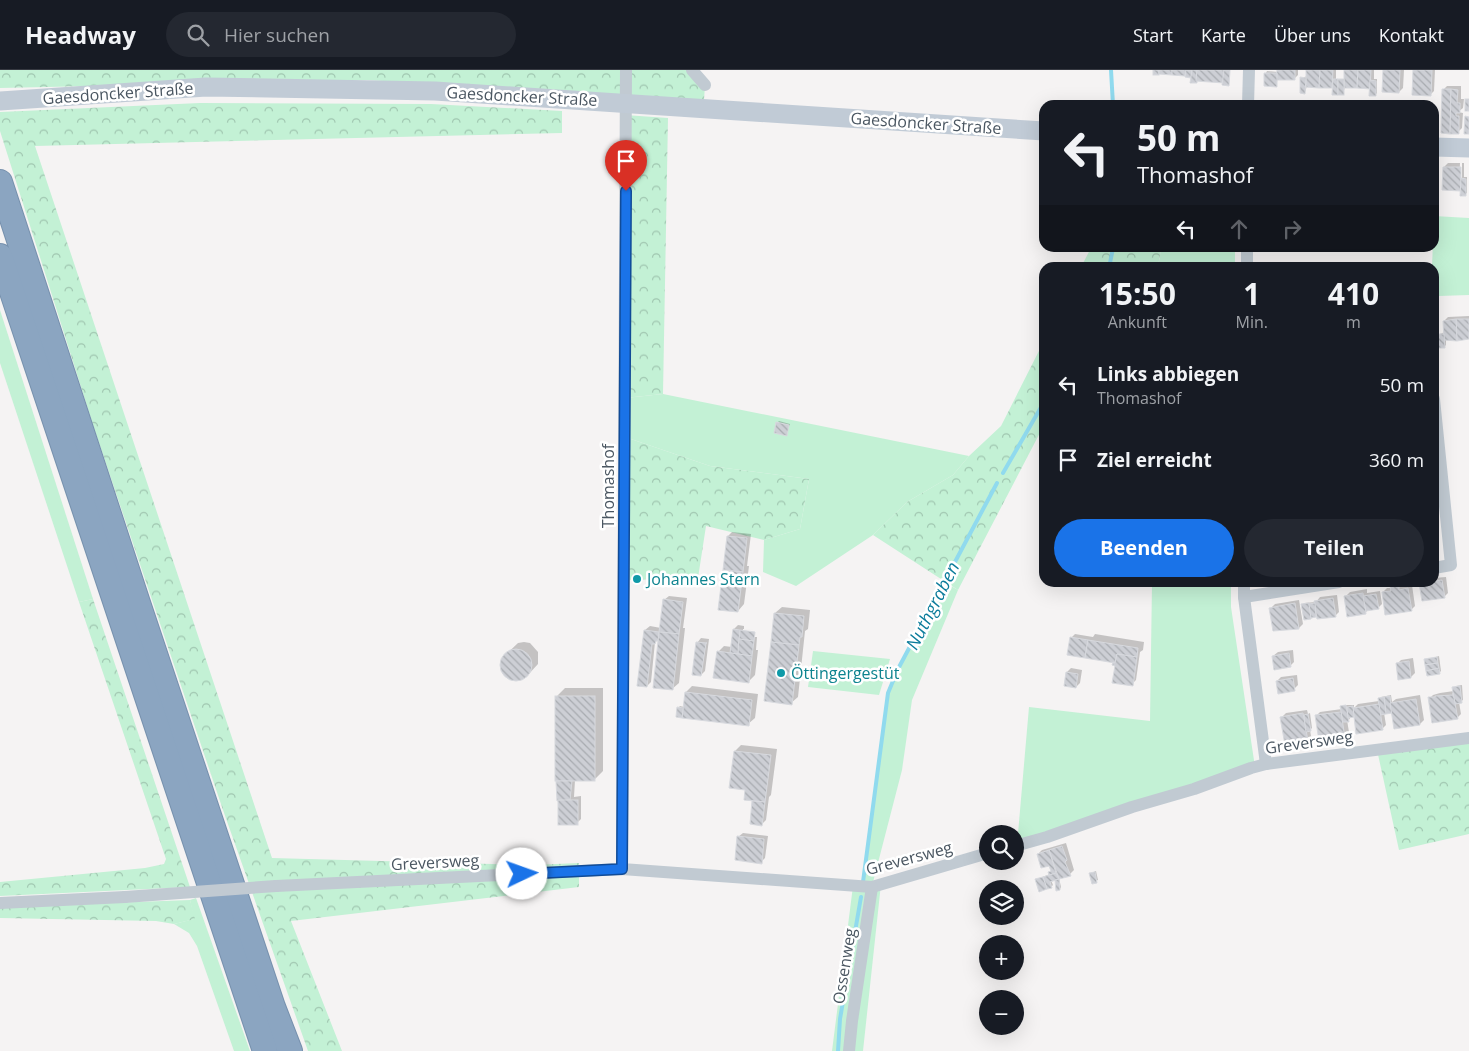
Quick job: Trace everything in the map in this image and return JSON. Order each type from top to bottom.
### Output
[{"type":"highway","points":[[0,182],[144,619],[290,1051]]},
{"type":"highway","points":[[0,256],[265,1051]]},
{"type":"main road","name":"Gaesdoncker Straße","points":[[0,100],[80,97],[206,88],[435,91],[1039,131]]},
{"type":"main road","points":[[1439,147],[1469,148]]},
{"type":"street","name":"Thomashof","points":[[622,869],[626,70]]},
{"type":"street","points":[[692,70],[705,85]]},
{"type":"street","points":[[1248,100],[1249,70]]},
{"type":"street","points":[[1439,470],[1451,565],[1439,567]]},
{"type":"street","points":[[1244,587],[1266,764]]},
{"type":"street","points":[[1244,597],[1307,587]]},
{"type":"street","name":"Greversweg","points":[[1024,844],[1266,764],[1469,738]]},
{"type":"street","name":"Greversweg","points":[[0,903],[125,897],[276,886],[622,869],[872,887],[979,856]]},
{"type":"street","name":"Ossenweg","points":[[849,1051],[872,887]]},
{"type":"green space","points":[[0,70],[693,70],[705,85],[704,100],[367,80],[0,88]]},
{"type":"green space","points":[[200,103],[431,104],[562,111],[562,133],[35,146],[272,858],[533,865],[579,863],[579,887],[291,921],[342,1051],[308,1051],[223,810],[94,428],[0,131],[0,112]]},
{"type":"green space","points":[[625,115],[668,118],[663,394],[625,398]]},
{"type":"green space","points":[[1439,216],[1469,218],[1469,295],[1439,296],[1439,262],[1432,262],[1433,252],[1439,252]]},
{"type":"green space","points":[[1089,252],[1160,252],[1159,262],[1084,262]]},
{"type":"green space","points":[[1160,252],[1235,252],[1235,262],[1159,262]]},
{"type":"green space","points":[[0,310],[93,599],[79,602],[0,363]]},
{"type":"green space","points":[[1039,351],[1039,435],[958,590],[873,535],[907,502],[953,475],[969,456],[1001,426]]},
{"type":"green space","points":[[663,394],[969,456],[953,475],[907,502],[873,535],[796,586],[763,572],[764,540],[800,529],[809,479],[710,466],[625,437],[625,398]]},
{"type":"green space","points":[[625,437],[710,466],[809,479],[800,529],[764,540],[706,526],[698,578],[624,580]]},
{"type":"green space","points":[[944,582],[958,590],[912,700],[902,770],[872,886],[881,884],[863,1051],[832,1051],[853,886],[862,886],[888,693],[898,669]]},
{"type":"green space","points":[[1152,587],[1231,587],[1231,607],[1255,767],[1024,843],[1024,825],[1019,825],[1029,707],[1150,721]]},
{"type":"green space","points":[[93,599],[190,887],[0,896],[0,882],[145,868],[164,864],[166,859],[79,602]]},
{"type":"green space","points":[[813,651],[890,659],[879,695],[808,687]]},
{"type":"green space","points":[[1469,738],[1469,834],[1399,850],[1377,750]]},
{"type":"green space","points":[[196,898],[250,1051],[234,1051],[197,946],[189,933],[174,924],[194,919],[190,900]]},
{"type":"green space","points":[[190,900],[195,919],[174,924],[156,921],[0,918],[0,907]]},
{"type":"building","points":[[1153,70],[1159,70],[1159,75],[1153,75]]},
{"type":"building","points":[[1159,70],[1172,70],[1172,75],[1159,74]]},
{"type":"building","points":[[1172,70],[1186,70],[1185,76],[1172,75]]},
{"type":"building","points":[[1186,70],[1192,70],[1191,78],[1185,77]]},
{"type":"building","points":[[1192,70],[1197,70],[1197,83],[1190,83]]},
{"type":"building","points":[[1197,70],[1224,70],[1224,83],[1196,81]]},
{"type":"building","points":[[1224,70],[1230,70],[1229,86],[1222,85]]},
{"type":"building","points":[[1277,70],[1295,70],[1295,80],[1276,80]]},
{"type":"building","points":[[1306,70],[1320,70],[1319,88],[1306,87]]},
{"type":"building","points":[[1320,70],[1333,70],[1332,88],[1319,88]]},
{"type":"building","points":[[1344,70],[1358,70],[1357,88],[1344,88]]},
{"type":"building","points":[[1358,70],[1371,70],[1370,89],[1357,88]]},
{"type":"building","points":[[1383,70],[1400,70],[1399,93],[1382,92]]},
{"type":"building","points":[[1413,70],[1432,70],[1431,96],[1412,95]]},
{"type":"building","points":[[1264,73],[1277,73],[1277,87],[1264,86]]},
{"type":"building","points":[[1300,77],[1306,78],[1305,94],[1300,93]]},
{"type":"building","points":[[1333,79],[1338,79],[1338,95],[1332,95]]},
{"type":"building","points":[[1338,79],[1344,79],[1344,95],[1338,95]]},
{"type":"building","points":[[1370,80],[1376,81],[1376,96],[1369,96]]},
{"type":"building","points":[[1442,89],[1451,89],[1450,134],[1441,133]]},
{"type":"building","points":[[1451,89],[1458,90],[1457,103],[1460,103],[1460,113],[1456,113],[1456,116],[1459,116],[1459,134],[1450,134]]},
{"type":"building","points":[[1465,99],[1469,99],[1469,111],[1465,111]]},
{"type":"building","points":[[1465,116],[1469,117],[1469,134],[1464,134]]},
{"type":"building","points":[[1443,167],[1461,167],[1461,191],[1442,190]]},
{"type":"building","points":[[1461,178],[1466,179],[1466,196],[1460,196]]},
{"type":"building","points":[[1456,319],[1469,319],[1469,339],[1457,341]]},
{"type":"building","points":[[1456,319],[1457,341],[1444,340],[1443,321]]},
{"type":"building","points":[[1439,334],[1444,334],[1445,348],[1439,348]]},
{"type":"building","points":[[776,422],[789,425],[787,436],[774,433]]},
{"type":"building","points":[[727,536],[747,538],[743,572],[723,570]]},
{"type":"building","points":[[723,570],[743,572],[738,612],[718,610]]},
{"type":"building","points":[[1439,580],[1442,580],[1445,598],[1422,601],[1420,587],[1439,587]]},
{"type":"building","points":[[1390,587],[1399,587],[1399,590],[1408,588],[1412,611],[1385,615],[1382,592],[1391,591]]},
{"type":"building","points":[[1363,593],[1366,614],[1347,617],[1344,596]]},
{"type":"building","points":[[1376,594],[1379,609],[1366,611],[1363,596]]},
{"type":"building","points":[[1333,598],[1336,617],[1317,619],[1314,601]]},
{"type":"building","points":[[663,599],[683,602],[679,634],[659,632]]},
{"type":"building","points":[[1295,603],[1299,629],[1273,631],[1269,608]]},
{"type":"building","points":[[1309,603],[1311,619],[1304,620],[1301,604]]},
{"type":"building","points":[[1315,603],[1316,617],[1311,618],[1309,604]]},
{"type":"building","points":[[774,613],[804,616],[802,637],[800,637],[799,645],[771,642]]},
{"type":"building","points":[[733,629],[740,630],[738,654],[730,653]]},
{"type":"building","points":[[644,630],[659,632],[658,641],[652,644],[647,687],[637,686]]},
{"type":"building","points":[[740,630],[755,632],[754,641],[739,639]]},
{"type":"building","points":[[659,632],[679,634],[673,690],[653,688]]},
{"type":"building","points":[[1070,637],[1088,640],[1085,658],[1067,655]]},
{"type":"building","points":[[739,639],[754,641],[752,656],[738,654]]},
{"type":"building","points":[[1088,640],[1138,648],[1137,657],[1117,654],[1115,663],[1085,658]]},
{"type":"building","points":[[696,642],[707,643],[701,676],[692,675]]},
{"type":"building","name":"Öttingergestüt","points":[[771,642],[799,645],[792,705],[764,701]]},
{"type":"building","points":[[516,649],[528,653],[532,665],[528,677],[516,681],[504,677],[500,665],[504,653]]},
{"type":"building","points":[[717,651],[752,656],[749,683],[713,678]]},
{"type":"building","points":[[1289,653],[1291,667],[1274,670],[1272,656]]},
{"type":"building","points":[[1117,654],[1137,657],[1133,686],[1112,683],[1115,666],[1112,665],[1113,662],[1115,663]]},
{"type":"building","points":[[1437,657],[1438,663],[1425,665],[1424,659]]},
{"type":"building","points":[[1409,661],[1411,678],[1398,680],[1396,663]]},
{"type":"building","points":[[1438,663],[1439,668],[1426,671],[1425,665]]},
{"type":"building","points":[[1439,668],[1440,674],[1427,676],[1426,671]]},
{"type":"building","points":[[1066,672],[1078,674],[1076,688],[1064,686]]},
{"type":"building","points":[[1293,678],[1295,691],[1278,694],[1276,681]]},
{"type":"building","points":[[1460,686],[1462,703],[1455,704],[1452,687]]},
{"type":"building","points":[[685,692],[752,700],[749,726],[682,718]]},
{"type":"building","points":[[1453,693],[1458,719],[1432,723],[1428,697],[1453,695]]},
{"type":"building","points":[[555,696],[595,696],[595,781],[555,781]]},
{"type":"building","points":[[1390,696],[1392,713],[1386,714],[1384,697]]},
{"type":"building","points":[[1384,697],[1386,714],[1380,715],[1378,698]]},
{"type":"building","points":[[1416,699],[1420,725],[1394,729],[1390,703]]},
{"type":"building","points":[[1379,704],[1383,730],[1356,734],[1353,708]]},
{"type":"building","points":[[1346,705],[1349,722],[1343,722],[1340,706]]},
{"type":"building","points":[[1353,706],[1354,717],[1348,718],[1347,707]]},
{"type":"building","points":[[677,707],[683,708],[682,718],[676,717]]},
{"type":"building","points":[[1341,712],[1345,738],[1319,741],[1315,715]]},
{"type":"building","points":[[1303,713],[1308,741],[1285,745],[1280,717]]},
{"type":"building","points":[[1308,714],[1311,731],[1306,732],[1304,715]]},
{"type":"building","points":[[734,751],[771,755],[765,802],[744,800],[745,790],[729,788]]},
{"type":"building","points":[[556,781],[572,781],[570,800],[557,801]]},
{"type":"building","points":[[558,800],[578,800],[578,825],[558,825]]},
{"type":"building","points":[[752,801],[765,802],[762,826],[750,824]]},
{"type":"building","points":[[737,836],[764,839],[762,864],[735,860]]},
{"type":"building","points":[[1062,846],[1067,860],[1065,862],[1071,876],[1059,879],[1049,850]]},
{"type":"building","points":[[1049,850],[1056,873],[1049,875],[1048,872],[1051,871],[1049,866],[1041,868],[1037,854]]},
{"type":"building","points":[[1095,872],[1097,883],[1092,884],[1089,873]]},
{"type":"building","points":[[1056,873],[1059,879],[1050,882],[1052,888],[1047,889],[1043,877]]},
{"type":"building","points":[[1043,877],[1047,889],[1039,892],[1035,879]]},
{"type":"building","points":[[1059,879],[1060,890],[1056,891],[1055,880]]},
{"type":"waterway","name":"Nuthgraben","points":[[1111,70],[1113,100]]},
{"type":"waterway","name":"Nuthgraben","points":[[1110,262],[1112,252]]},
{"type":"waterway","name":"Nuthgraben","points":[[1003,473],[1039,411]]},
{"type":"waterway","name":"Nuthgraben","points":[[863,882],[888,693],[898,669],[997,483]]},
{"type":"waterway","name":"Nuthgraben","points":[[838,1051],[840,1019],[861,897]]},
{"type":"place","name":"Johannes Stern","points":[[637,579]]},
{"type":"place","name":"Öttingergestüt","points":[[781,673]]},
{"type":"route","points":[[522,874],[622,869],[626,191]]}]
